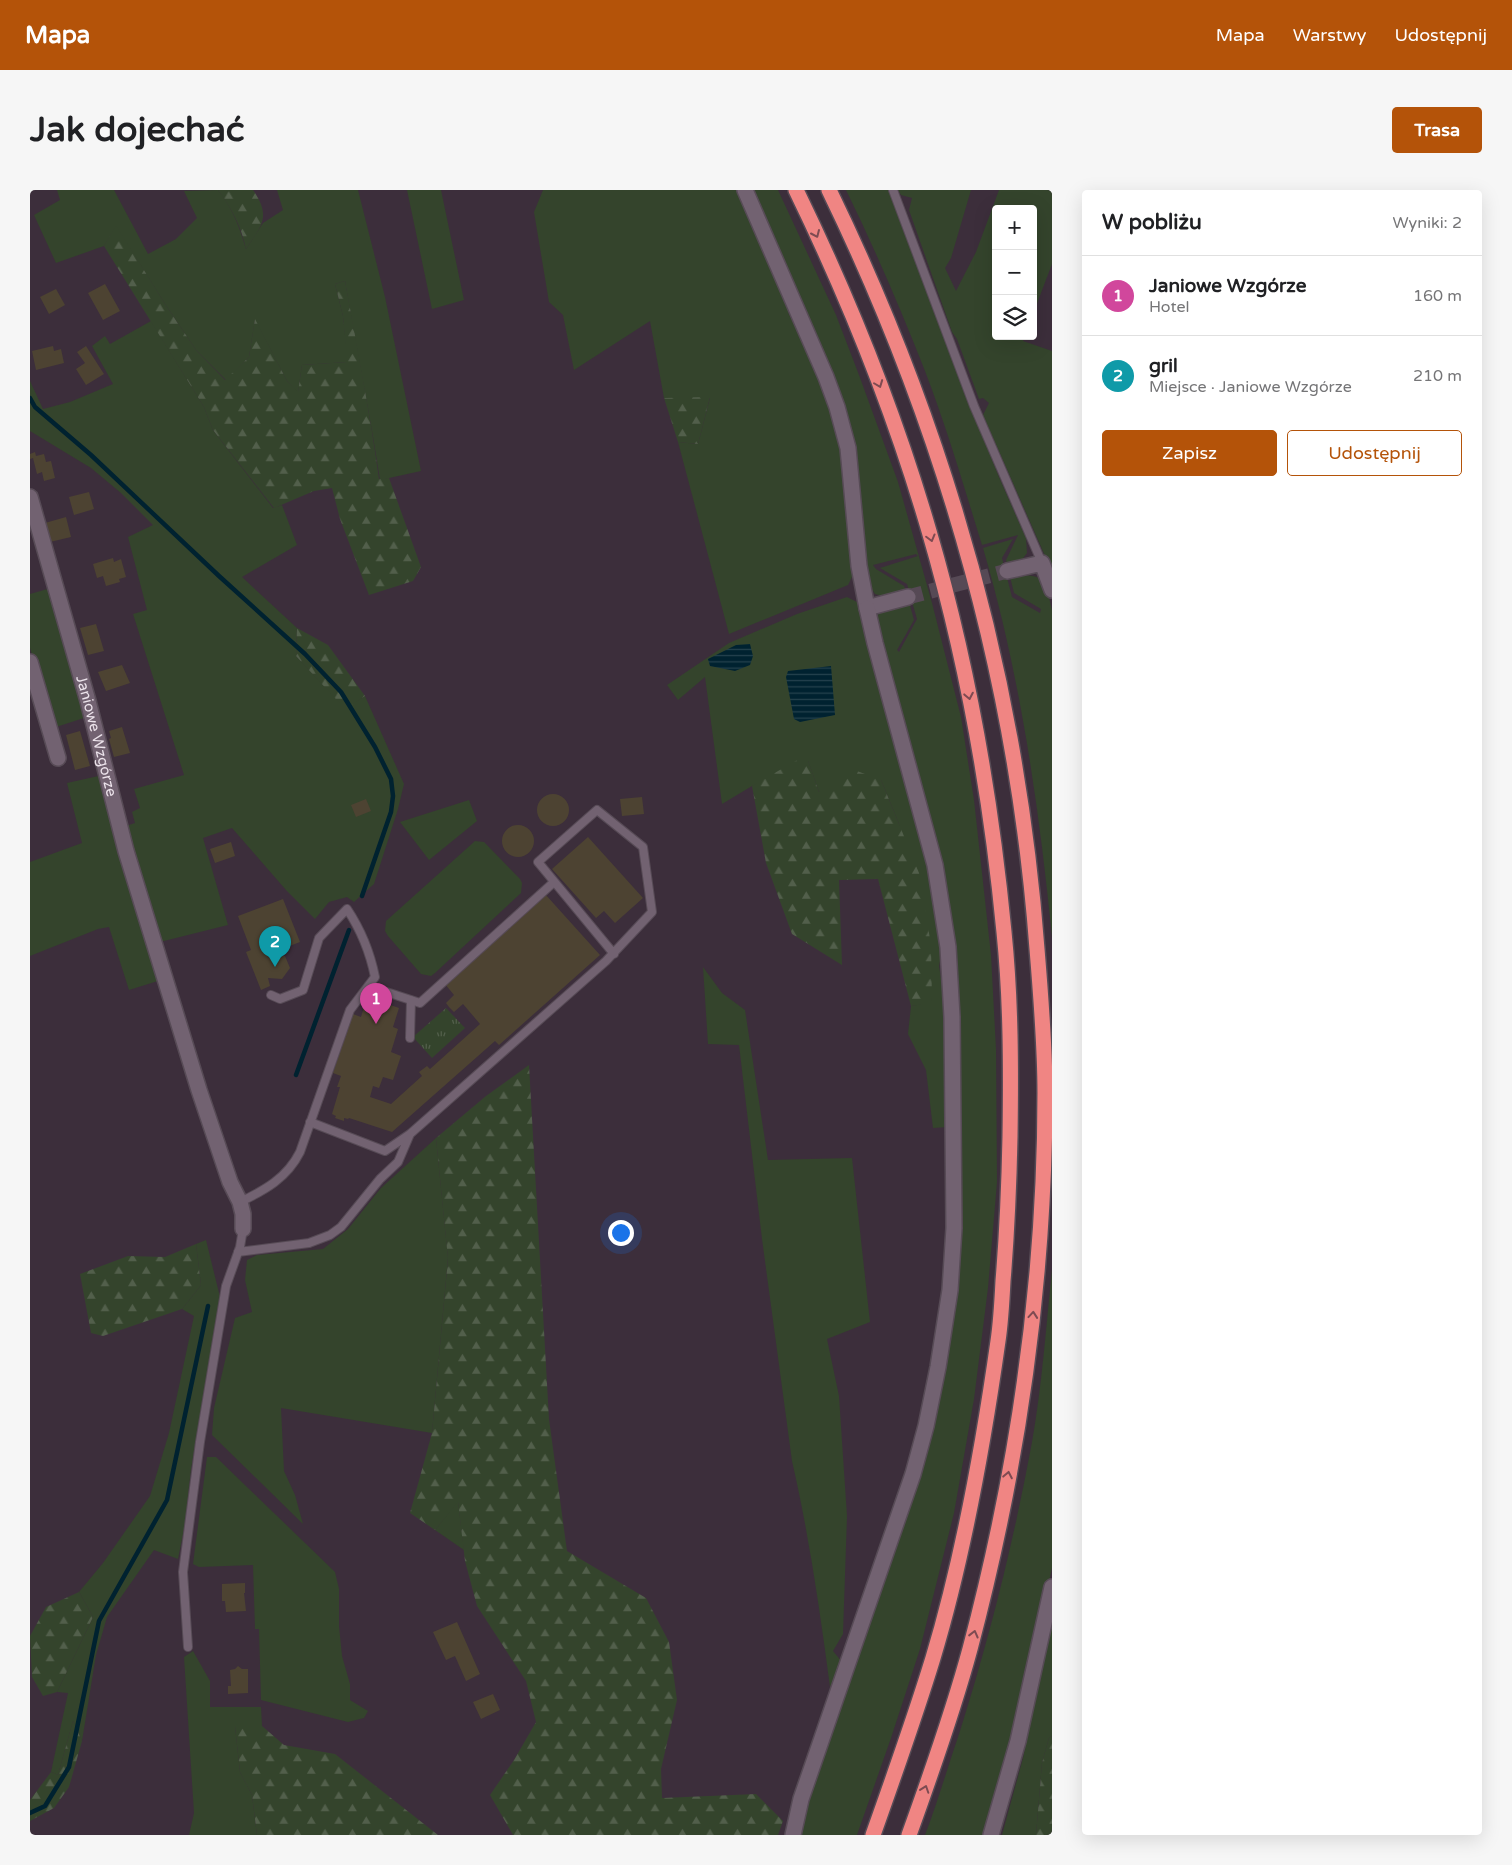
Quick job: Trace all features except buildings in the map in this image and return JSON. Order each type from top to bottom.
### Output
[{"type":"highway","points":[[796,190],[850,312],[880,388],[928,528],[948,603],[983,771],[1005,935],[1009,1004],[1008,1210],[999,1336],[977,1471],[956,1570],[934,1656],[873,1835]]},
{"type":"highway","points":[[829,190],[875,289],[912,380],[939,456],[978,588],[994,653],[1022,809],[1033,894],[1041,992],[1045,1092],[1041,1217],[1031,1334],[1016,1440],[992,1557],[969,1653],[933,1767],[909,1835]]},
{"type":"street","points":[[745,190],[826,377],[837,407],[848,448],[859,566],[867,608],[935,865],[948,947],[952,1017],[953,1246],[950,1290],[938,1367],[926,1426],[913,1474],[801,1799],[793,1835]]},
{"type":"street","name":"Janiowe Wzgórze","points":[[30,497],[88,701],[126,851],[230,1182],[240,1202],[243,1214],[243,1230]]},
{"type":"street","points":[[1007,571],[1042,563],[1052,590]]},
{"type":"street","points":[[867,608],[908,597]]},
{"type":"street","points":[[30,662],[58,758]]},
{"type":"street","points":[[991,1835],[1018,1741],[1052,1587]]},
{"type":"lane","points":[[893,190],[974,406],[1042,563]]},
{"type":"lane","points":[[310,1122],[385,1150],[410,1134],[614,954],[652,912],[643,847],[597,810],[538,862],[614,954]]},
{"type":"lane","points":[[368,986],[420,1003],[554,882]]},
{"type":"lane","points":[[240,1202],[272,1184],[293,1166],[350,1010],[375,976],[359,928],[347,909],[319,938],[302,990],[280,999],[271,995]]},
{"type":"lane","points":[[410,1038],[411,1000]]},
{"type":"lane","points":[[238,1252],[309,1243],[330,1235],[340,1227],[380,1179],[398,1162],[410,1134]]},
{"type":"lane","points":[[188,1647],[183,1572],[200,1442],[226,1286],[238,1252],[243,1230]]},
{"type":"green space","points":[[57,190],[114,190],[148,254],[176,239],[197,218],[184,191],[218,190],[235,218],[246,249],[263,223],[283,210],[277,190],[358,190],[385,297],[421,471],[380,480],[345,281],[335,284],[343,316],[348,362],[302,365],[298,393],[287,381],[255,320],[249,357],[226,380],[196,350],[116,226],[104,246],[56,263],[34,215],[60,200]]},
{"type":"green space","points":[[218,190],[253,190],[259,199],[263,214],[262,221],[246,249],[242,233],[235,218]]},
{"type":"green space","points":[[407,190],[441,190],[464,300],[432,309]]},
{"type":"green space","points":[[543,190],[740,190],[788,300],[788,312],[824,387],[843,444],[854,573],[848,585],[729,634],[678,442],[698,444],[710,398],[664,398],[650,321],[574,370],[563,315],[549,302],[534,212]]},
{"type":"green space","points":[[751,190],[778,190],[836,315],[898,482],[932,603],[961,717],[974,800],[991,955],[996,1049],[997,1182],[988,1288],[974,1399],[954,1513],[920,1649],[857,1835],[796,1835],[945,1358],[954,947],[876,618],[882,609],[909,602],[914,620],[897,650],[899,652],[917,619],[907,584],[880,568],[918,556],[916,554],[873,565],[876,569],[904,586],[907,593],[890,598],[875,594],[866,580],[854,450]]},
{"type":"green space","points":[[846,190],[889,190],[959,378],[1026,538],[1027,553],[1021,561],[1007,566],[1006,560],[1018,535],[982,545],[948,436],[925,371],[907,325]]},
{"type":"green space","points":[[898,190],[971,190],[951,258],[945,268],[956,291],[976,252],[992,209],[992,340],[1023,340],[1052,351],[1052,565],[1049,565],[983,415],[989,403],[983,398],[979,399],[957,339],[952,332],[909,210],[912,198],[901,195]]},
{"type":"green space","points":[[999,190],[1052,190],[1052,264],[1037,303],[1037,205],[993,205]]},
{"type":"green space","points":[[116,225],[196,350],[225,380],[249,357],[255,319],[287,381],[298,392],[302,365],[347,362],[343,316],[335,284],[345,281],[379,479],[389,478],[421,567],[413,581],[369,595],[340,519],[332,488],[314,491],[274,508],[213,430],[204,407],[104,246]]},
{"type":"green space","points":[[151,321],[204,407],[213,430],[273,508],[282,505],[297,545],[242,577],[297,628],[296,656],[345,708],[365,696],[404,784],[374,884],[354,902],[347,897],[329,902],[315,919],[286,890],[232,828],[203,838],[228,925],[160,942],[126,826],[135,823],[132,812],[140,808],[134,789],[184,775],[133,614],[147,610],[128,537],[153,525],[121,493],[91,468],[30,431],[30,381],[43,409],[70,402],[113,384],[92,346],[105,336],[110,344]]},
{"type":"green space","points":[[710,397],[698,444],[678,442],[664,398]]},
{"type":"green space","points":[[1013,539],[1002,558],[1012,597],[1040,613],[1041,609],[1014,593],[1010,577],[1036,577],[1045,585],[1052,610],[1052,937],[1041,839],[1018,692],[1008,644],[983,548]]},
{"type":"green space","points":[[51,588],[87,717],[53,728],[30,648],[30,594]]},
{"type":"green space","points":[[847,597],[859,603],[863,627],[926,850],[942,951],[939,966],[946,1009],[948,1127],[933,1128],[926,1070],[908,1034],[911,1006],[932,1002],[899,824],[881,780],[819,792],[808,761],[752,786],[722,804],[705,677],[678,700],[667,685],[729,643],[797,614]]},
{"type":"green space","points":[[297,628],[328,645],[365,696],[345,709],[296,656]]},
{"type":"green space","points":[[806,755],[819,792],[849,768],[881,780],[919,873],[931,945],[932,1003],[911,1006],[878,879],[839,880],[842,965],[792,934],[766,863],[752,786]]},
{"type":"green space","points":[[103,775],[161,980],[129,990],[109,927],[98,929],[30,956],[30,862],[82,843],[67,783]]},
{"type":"green space","points":[[469,800],[477,821],[429,860],[400,822]]},
{"type":"green space","points":[[475,841],[484,842],[520,879],[522,883],[521,893],[435,973],[431,976],[421,974],[388,936],[385,931],[386,921]]},
{"type":"green space","points":[[703,967],[722,993],[745,1010],[768,1160],[852,1158],[870,1322],[827,1339],[839,1396],[847,1516],[843,1634],[833,1651],[842,1662],[830,1687],[814,1573],[792,1461],[762,1239],[739,1045],[708,1044]]},
{"type":"green space","points":[[446,1008],[465,1028],[432,1058],[413,1037]]},
{"type":"green space","points":[[529,1065],[549,1419],[567,1551],[646,1598],[669,1642],[677,1700],[661,1769],[662,1798],[756,1794],[783,1821],[778,1835],[513,1835],[490,1795],[514,1760],[536,1722],[526,1681],[477,1606],[465,1561],[458,1502],[435,1530],[410,1513],[432,1433],[448,1259],[436,1138],[486,1096]]},
{"type":"green space","points":[[436,1138],[448,1258],[432,1433],[281,1408],[284,1471],[295,1495],[303,1524],[212,1435],[214,1408],[235,1318],[252,1312],[245,1280],[247,1260],[257,1255],[323,1249],[348,1229],[381,1188]]},
{"type":"green space","points":[[206,1240],[220,1297],[178,1559],[154,1550],[107,1617],[96,1655],[82,1741],[73,1721],[58,1775],[51,1772],[68,1693],[57,1692],[93,1617],[79,1592],[103,1563],[150,1496],[169,1433],[194,1316],[182,1309],[201,1285],[196,1244]]},
{"type":"green space","points":[[196,1244],[201,1285],[182,1309],[103,1336],[91,1333],[80,1274],[128,1256],[165,1257]]},
{"type":"green space","points":[[1052,1270],[1052,1568],[1010,1754],[986,1835],[925,1835],[971,1695],[1009,1551],[1032,1442],[1041,1378]]},
{"type":"green space","points":[[207,1457],[216,1457],[335,1572],[339,1589],[339,1626],[342,1656],[350,1684],[350,1700],[368,1711],[364,1718],[348,1722],[261,1700],[259,1629],[255,1629],[253,1565],[199,1567],[193,1564]]},
{"type":"green space","points":[[458,1501],[464,1550],[435,1530]]},
{"type":"green space","points":[[79,1592],[93,1617],[57,1692],[43,1696],[32,1677],[30,1636],[46,1607]]},
{"type":"green space","points":[[1052,1618],[1052,1736],[1049,1738],[1042,1763],[1036,1835],[1002,1835],[1023,1758]]},
{"type":"green space","points":[[193,1651],[210,1681],[210,1707],[261,1707],[262,1726],[235,1726],[240,1772],[252,1795],[257,1835],[189,1835],[194,1813],[184,1657]]},
{"type":"green space","points":[[73,1721],[82,1741],[69,1787],[54,1808],[30,1821],[30,1800],[51,1772],[58,1775]]},
{"type":"green space","points":[[235,1726],[262,1726],[284,1745],[335,1754],[438,1835],[257,1835],[252,1795],[240,1772]]},
{"type":"green space","points":[[1052,1736],[1052,1835],[1036,1835],[1042,1763],[1049,1738]]},
{"type":"water","points":[[750,644],[753,656],[750,665],[735,671],[710,666],[708,659],[736,645]]},
{"type":"water","points":[[831,666],[835,715],[800,722],[794,719],[786,677],[788,671]]},
{"type":"waterway","points":[[30,398],[35,407],[91,455],[305,654],[341,692],[375,747],[391,779],[393,796],[391,812],[362,896]]},
{"type":"waterway","points":[[296,1075],[349,930]]},
{"type":"waterway","points":[[30,1813],[45,1806],[69,1767],[99,1621],[167,1500],[208,1306]]},
{"type":"tunnel","points":[[908,597],[1007,571]]},
{"type":"place","name":"gril","points":[[275,967]]},
{"type":"place","name":"Janiowe Wzgórze","points":[[376,1024]]}]
